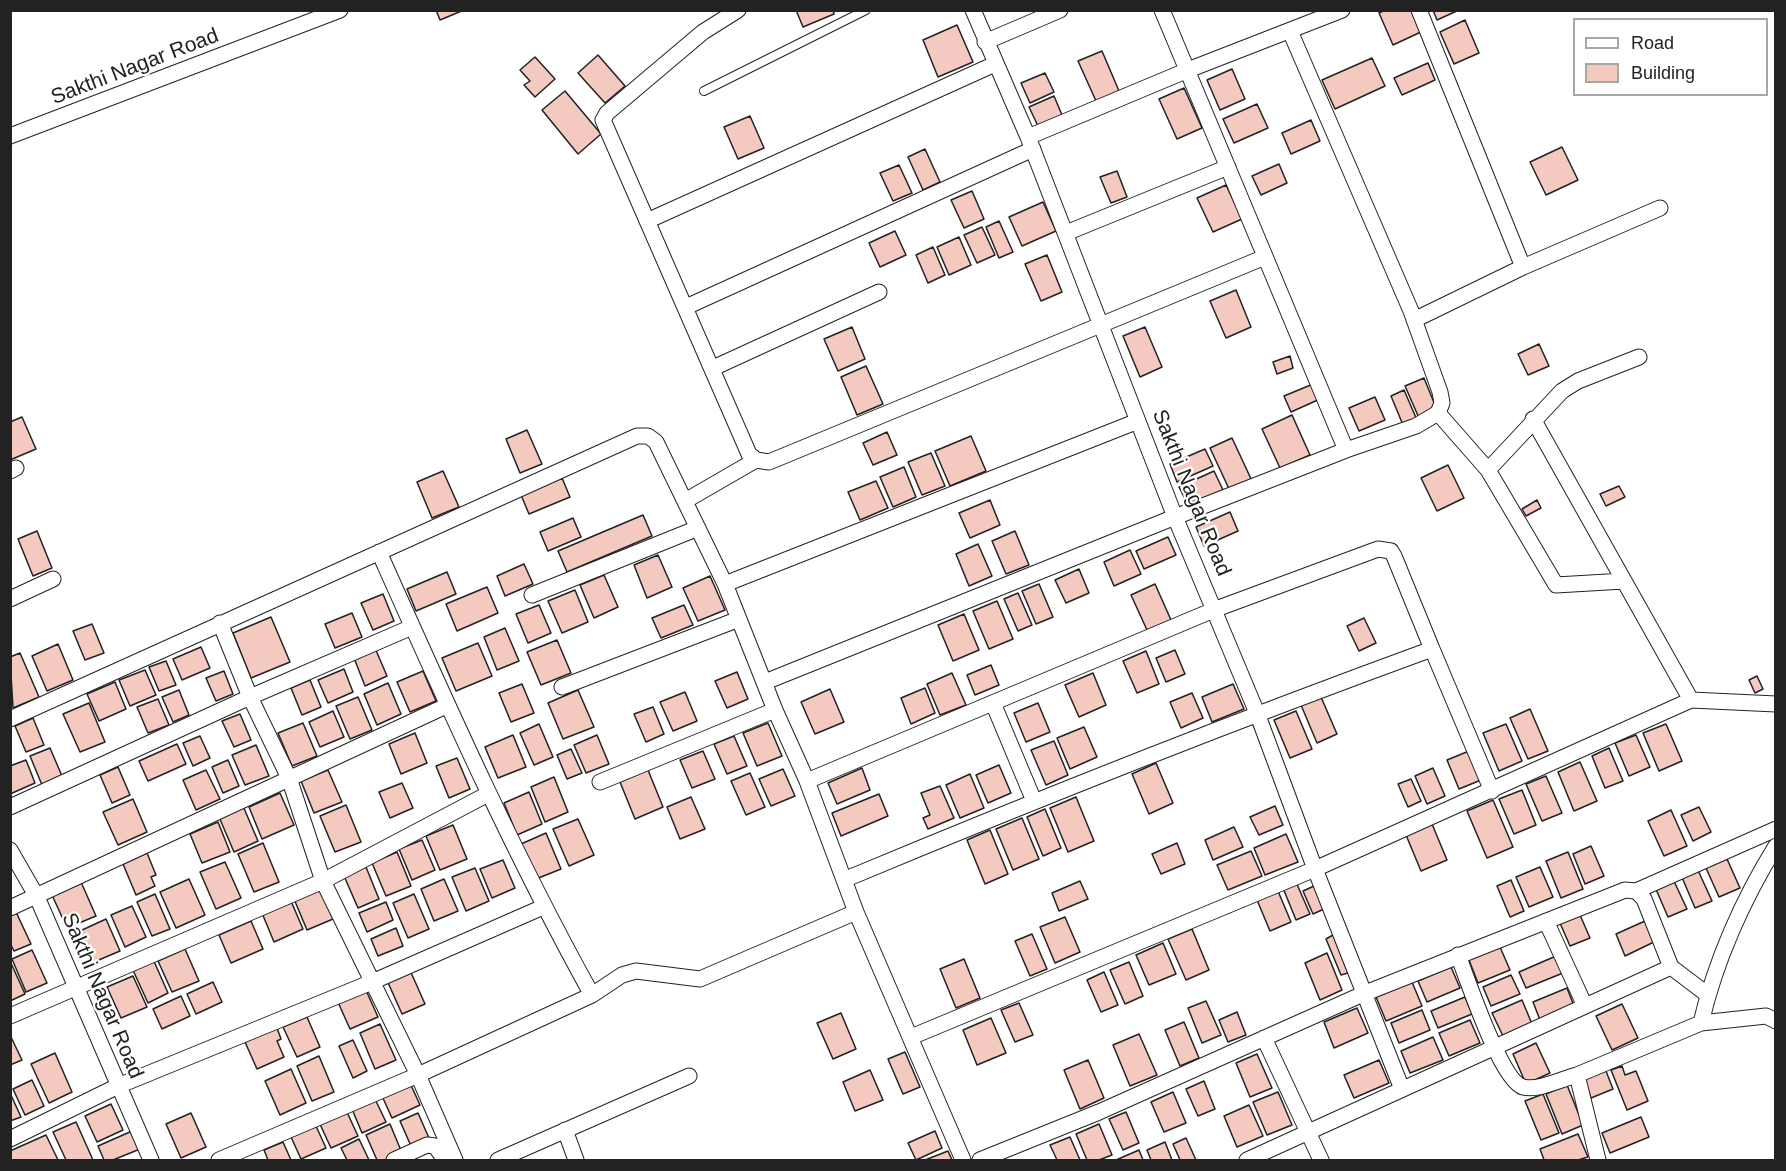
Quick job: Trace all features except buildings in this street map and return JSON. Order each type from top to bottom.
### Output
[{"type":"street","name":"Sakthi Nagar Road","points":[[10,136],[340,10]]},
{"type":"street","points":[[738,10],[703,32],[607,113],[603,120],[749,454],[756,460],[769,462],[1264,257]]},
{"type":"street","name":"Sakthi Nagar Road","points":[[972,10],[1030,143],[1175,517],[1216,609],[1363,994],[1402,1089]]},
{"type":"street","points":[[986,42],[1060,10]]},
{"type":"street","points":[[1162,10],[1346,450]]},
{"type":"street","points":[[686,307],[1188,70],[1342,10]]},
{"type":"street","points":[[1419,10],[1523,267]]},
{"type":"street","points":[[765,682],[1175,517],[1346,450],[1416,426],[1438,414],[1442,403],[1440,392],[1414,320],[1290,32]]},
{"type":"street","points":[[647,221],[995,64]]},
{"type":"street","points":[[1066,233],[1228,167]]},
{"type":"street","points":[[1414,320],[1523,267],[1660,208]]},
{"type":"street","points":[[713,368],[879,292]]},
{"type":"street","points":[[1488,470],[1533,419],[1562,391],[1578,381],[1639,357]]},
{"type":"street","points":[[1438,414],[1488,470],[1556,585],[1624,581]]},
{"type":"street","points":[[1533,419],[1691,700]]},
{"type":"street","points":[[725,584],[1138,421]]},
{"type":"street","points":[[10,718],[637,436],[648,436],[656,442],[725,584],[775,710],[807,781],[846,879],[856,912],[963,1161]]},
{"type":"street","points":[[685,501],[756,460]]},
{"type":"street","points":[[532,595],[698,528]]},
{"type":"street","points":[[807,781],[1216,609],[1367,552],[1386,549],[1394,556],[1492,791]]},
{"type":"street","points":[[379,552],[446,706],[488,795],[543,906],[592,995]]},
{"type":"street","points":[[10,599],[53,579]]},
{"type":"street","points":[[562,687],[740,619]]},
{"type":"street","points":[[220,624],[250,697],[289,778],[323,881],[418,1075],[455,1161]]},
{"type":"street","points":[[10,807],[250,697],[412,627]]},
{"type":"street","points":[[846,879],[1034,801],[1257,713],[1432,649]]},
{"type":"street","points":[[911,1037],[1315,869],[1691,700],[1776,704]]},
{"type":"street","points":[[993,703],[1034,801]]},
{"type":"street","points":[[10,908],[446,706]]},
{"type":"street","points":[[600,782],[775,710]]},
{"type":"street","points":[[10,1017],[323,881],[488,795]]},
{"type":"street","points":[[980,1161],[1099,1112],[1363,994],[1625,890],[1636,891],[1776,829]]},
{"type":"street","points":[[1701,1023],[1708,995],[1755,879],[1776,846]]},
{"type":"street","name":"Sakthi Nagar Road","points":[[10,850],[37,897],[151,1161]]},
{"type":"street","points":[[1636,891],[1644,899],[1671,968],[1708,995]]},
{"type":"street","points":[[10,1139],[118,1086],[372,982],[543,906]]},
{"type":"street","points":[[219,1161],[418,1075],[592,995],[622,975],[636,971],[700,979],[856,912]]},
{"type":"street","points":[[1546,921],[1585,1006]]},
{"type":"street","points":[[1458,955],[1494,1047],[1509,1076],[1521,1087],[1535,1087],[1577,1075],[1701,1023],[1766,1016],[1776,1021]]},
{"type":"street","points":[[1247,1161],[1671,968]]},
{"type":"street","points":[[1264,1038],[1321,1161]]},
{"type":"street","points":[[1577,1075],[1598,1161]]},
{"type":"street","points":[[498,1161],[689,1076]]},
{"type":"street","points":[[565,1130],[576,1161]]},
{"type":"street","points":[[394,1161],[427,1145],[435,1146],[445,1161]]},
{"type":"lane","points":[[704,91],[866,10]]}]
